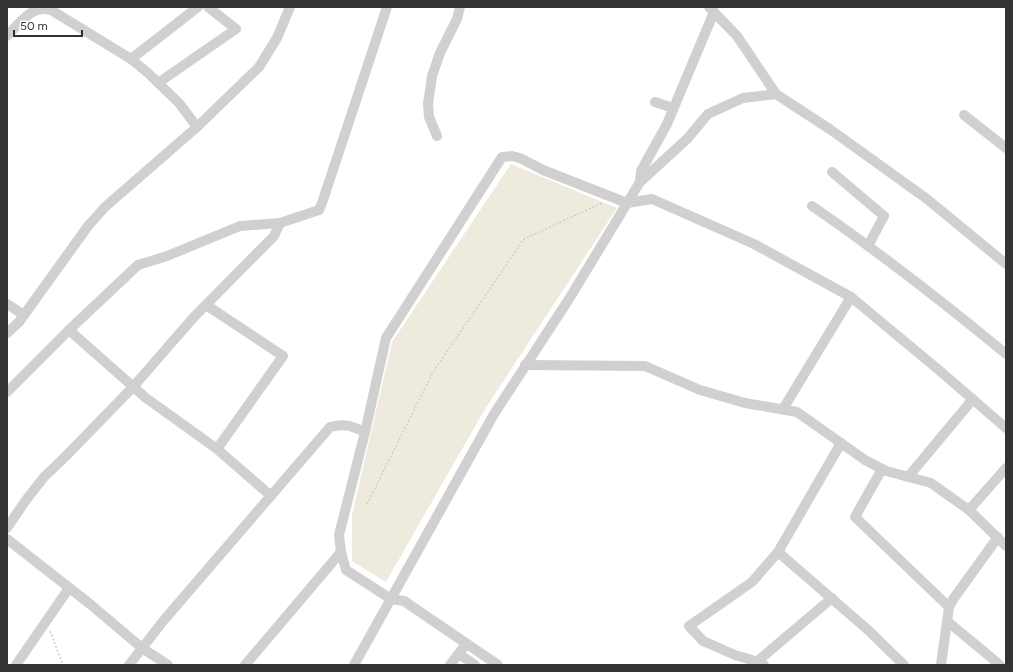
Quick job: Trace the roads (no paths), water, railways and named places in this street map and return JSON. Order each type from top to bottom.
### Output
[{"type":"street","points":[[131,59],[198,7]]},
{"type":"street","points":[[158,83],[236,29],[208,7]]},
{"type":"street","points":[[7,333],[24,315],[88,226],[101,212],[197,127],[259,66],[277,38],[290,7]]},
{"type":"street","points":[[7,392],[69,330],[138,265],[167,256],[240,226],[280,223],[319,210],[387,7]]},
{"type":"street","points":[[437,136],[429,117],[428,104],[432,76],[440,53],[457,19],[460,7]]},
{"type":"street","points":[[7,36],[27,16],[37,9],[45,8],[51,10],[131,59],[179,103],[197,127]]},
{"type":"street","points":[[640,182],[641,171],[667,124],[712,9],[737,36],[776,94],[831,130],[927,199],[1006,264]]},
{"type":"street","points":[[354,665],[494,414],[569,299],[640,182],[687,139],[708,114],[743,98],[776,94]]},
{"type":"street","points":[[655,102],[673,108]]},
{"type":"street","points":[[964,115],[1006,148]]},
{"type":"street","points":[[498,665],[404,601],[391,599],[346,570],[341,552],[339,535],[365,432],[386,338],[502,156],[520,158],[543,170],[628,203],[652,199],[754,244],[851,297],[1006,428]]},
{"type":"street","points":[[832,172],[884,216],[868,246]]},
{"type":"street","points":[[812,206],[946,304],[1006,354]]},
{"type":"street","points":[[7,528],[44,476],[66,457],[133,387],[206,304],[274,236],[280,223]]},
{"type":"street","points":[[783,409],[851,297]]},
{"type":"street","points":[[7,304],[24,315]]},
{"type":"street","points":[[206,304],[283,356],[217,449]]},
{"type":"street","points":[[69,330],[133,387],[170,416],[217,449],[271,496]]},
{"type":"street","points":[[525,365],[645,366],[700,390],[745,403],[797,412],[865,460],[882,469],[930,483],[969,510],[1006,546]]},
{"type":"street","points":[[908,477],[973,399]]},
{"type":"street","points":[[129,665],[164,620],[330,428],[339,425],[348,425],[365,432]]},
{"type":"street","points":[[832,598],[758,664],[703,641],[689,626],[752,582],[778,552],[841,443]]},
{"type":"street","points":[[969,510],[1006,468]]},
{"type":"street","points":[[882,469],[855,517],[949,607]]},
{"type":"street","points":[[941,665],[949,607],[998,537]]},
{"type":"street","points":[[7,539],[123,631],[142,648],[168,665]]},
{"type":"street","points":[[245,665],[341,552]]},
{"type":"street","points":[[778,552],[868,630],[904,665]]},
{"type":"street","points":[[16,665],[69,588]]},
{"type":"street","points":[[947,621],[1000,665]]},
{"type":"street","points":[[450,665],[468,645]]},
{"type":"street","points":[[459,654],[475,665]]}]
